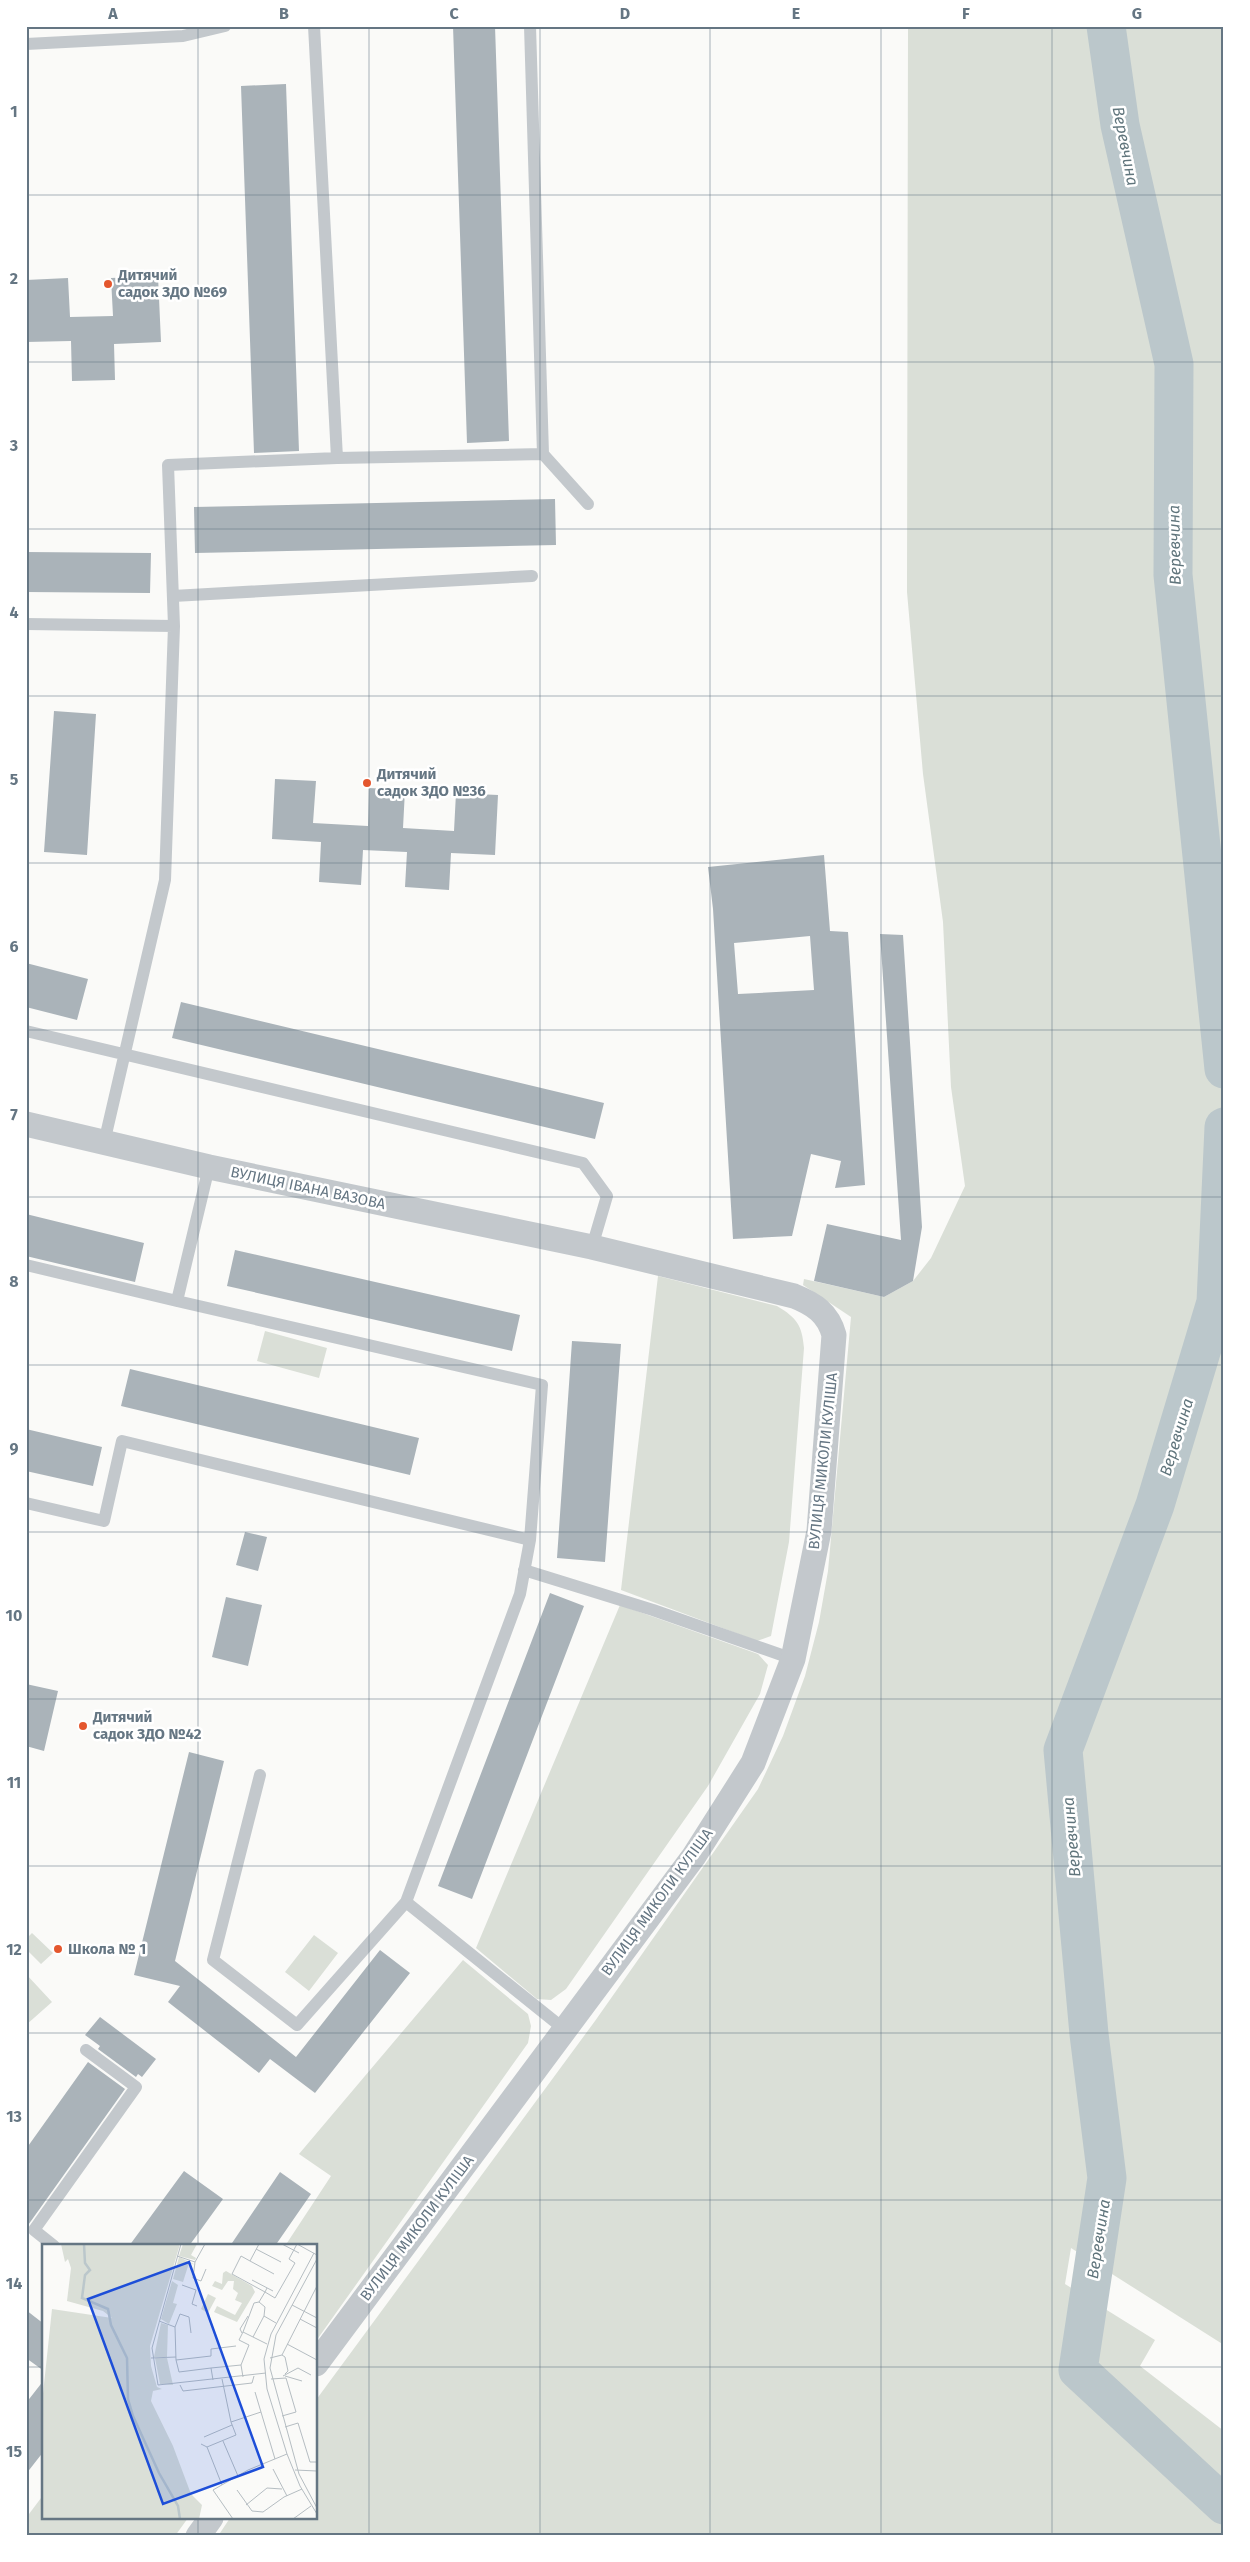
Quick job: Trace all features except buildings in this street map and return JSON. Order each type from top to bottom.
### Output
[{"type":"street","name":"ВУЛИЦЯ ІВАНА ВАЗОВА","points":[[26,1124],[209,1168],[592,1247]]},
{"type":"street","name":"ВУЛИЦЯ МИКОЛИ КУЛІША","points":[[318,2361],[694,1856],[753,1762],[793,1659],[819,1531],[834,1335],[831,1324],[823,1312],[809,1302],[794,1296],[592,1247]]},
{"type":"street","points":[[198,2536],[210,2520]]},
{"type":"lane","points":[[26,44],[183,36],[224,26]]},
{"type":"lane","points":[[314,26],[337,458]]},
{"type":"lane","points":[[530,26],[543,454],[588,504]]},
{"type":"lane","points":[[104,1143],[165,880],[174,626],[168,465],[337,458],[543,454]]},
{"type":"lane","points":[[173,596],[532,576]]},
{"type":"lane","points":[[26,624],[174,626]]},
{"type":"lane","points":[[26,1031],[582,1163],[607,1196],[592,1247]]},
{"type":"lane","points":[[177,1301],[209,1168]]},
{"type":"lane","points":[[26,1265],[542,1385],[530,1540],[520,1594],[406,1902],[297,2025],[213,1960],[260,1775]]},
{"type":"lane","points":[[26,1503],[104,1521],[122,1441],[530,1540]]},
{"type":"lane","points":[[524,1570],[653,1610],[793,1659]]},
{"type":"lane","points":[[406,1902],[564,2029]]},
{"type":"lane","points":[[52,2244],[34,2230],[136,2086],[86,2050]]},
{"type":"shaded area","points":[[908,26],[1224,26],[1224,2345],[1071,2248],[1065,2284],[1155,2340],[1140,2366],[1224,2431],[1224,2536],[218,2536],[229,2520],[318,2520],[318,2397],[595,2021],[758,1789],[783,1736],[805,1676],[819,1622],[828,1571],[851,1317],[803,1285],[804,1279],[884,1297],[913,1281],[931,1258],[965,1186],[951,1087],[943,922],[923,774],[907,592]]},
{"type":"shaded area","points":[[658,1276],[777,1306],[794,1318],[802,1333],[804,1348],[789,1542],[771,1636],[757,1641],[621,1590]]},
{"type":"shaded area","points":[[265,1331],[327,1348],[319,1378],[257,1361]]},
{"type":"shaded area","points":[[620,1605],[758,1654],[768,1665],[760,1694],[708,1786],[566,1989],[551,2000],[537,1999],[476,1948]]},
{"type":"shaded area","points":[[32,1933],[53,1953],[41,1964],[26,1949],[26,1939]]},
{"type":"shaded area","points":[[314,1935],[338,1953],[309,1991],[285,1972]]},
{"type":"shaded area","points":[[463,1960],[528,2014],[531,2026],[528,2043],[318,2338],[318,2244],[286,2244],[331,2176],[299,2154]]},
{"type":"shaded area","points":[[26,1974],[52,2002],[26,2025]]},
{"type":"shaded area","points":[[42,2497],[42,2520],[187,2520],[175,2536],[26,2536],[26,2518]]},
{"type":"waterway","name":"Веревчина","points":[[1106,26],[1120,125],[1174,364],[1173,575],[1224,1069]]},
{"type":"waterway","name":"Веревчина","points":[[1224,1127],[1216,1302],[1155,1505],[1063,1750],[1089,2034],[1107,2178],[1078,2370],[1224,2505]]},
{"type":"place","name":"Дитячий садок ЗДО №69","points":[[108,284]]},
{"type":"place","name":"Дитячий садок ЗДО №36","points":[[367,783]]},
{"type":"place","name":"Дитячий садок ЗДО №42","points":[[83,1726]]},
{"type":"place","name":"Школа № 1","points":[[58,1949]]}]
